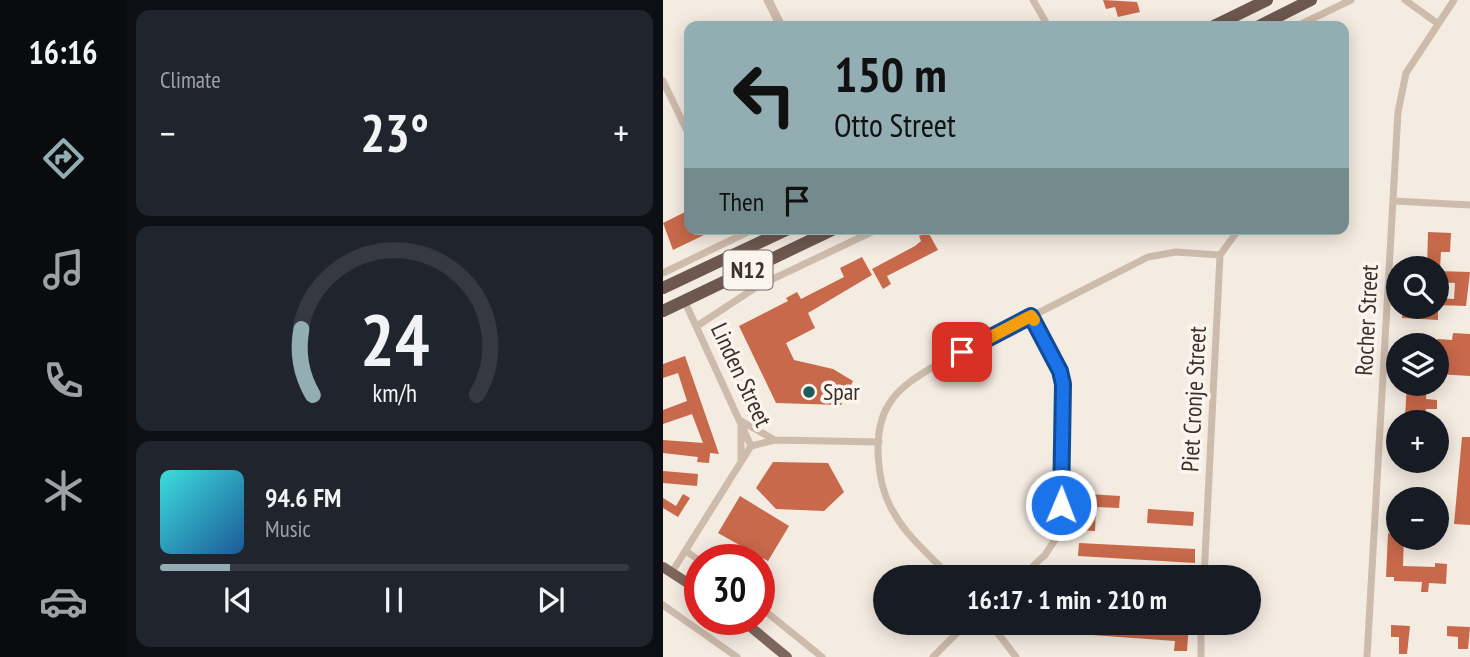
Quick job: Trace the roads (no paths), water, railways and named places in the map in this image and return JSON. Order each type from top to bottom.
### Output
[{"type":"highway","points":[[1224,21],[1267,0]]},
{"type":"highway","points":[[1269,21],[1311,0]]},
{"type":"highway","name":"N12","points":[[663,288],[775,235]]},
{"type":"highway","name":"N12","points":[[663,311],[821,235]]},
{"type":"main road","points":[[667,570],[684,581]]},
{"type":"main road","points":[[760,635],[787,657]]},
{"type":"street","points":[[768,0],[778,21]]},
{"type":"street","points":[[1033,0],[1046,21]]},
{"type":"street","points":[[1307,21],[1351,0]]},
{"type":"street","points":[[1405,0],[1437,23]]},
{"type":"street","name":"Rocher Street","points":[[1367,657],[1402,88],[1406,73],[1454,0]]},
{"type":"street","points":[[663,80],[684,124]]},
{"type":"street","points":[[1394,201],[1470,205]]},
{"type":"street","points":[[663,273],[733,235]]},
{"type":"street","points":[[697,326],[758,286],[865,235]]},
{"type":"street","points":[[939,565],[894,515],[884,485],[879,442],[889,403],[915,378],[1148,257],[1176,252],[1220,255],[1235,235]]},
{"type":"street","name":"Piet Cronje Street","points":[[1205,565],[1220,255]]},
{"type":"street","name":"Linden Street","points":[[684,300],[752,446],[740,461],[690,544]]},
{"type":"street","points":[[1031,316],[1060,371],[1063,384],[1060,532],[1045,555],[1034,565]]},
{"type":"street","points":[[740,461],[740,421],[774,440]]},
{"type":"street","points":[[752,446],[774,440],[879,442]]},
{"type":"street","name":"Linden Street","points":[[667,570],[684,553]]},
{"type":"street","points":[[663,605],[737,657]]},
{"type":"street","points":[[775,619],[822,657]]},
{"type":"street","points":[[933,657],[955,635]]},
{"type":"street","points":[[999,635],[1016,657]]},
{"type":"street","points":[[1201,635],[1201,657]]},
{"type":"place","name":"Spar","points":[[809,392]]}]
